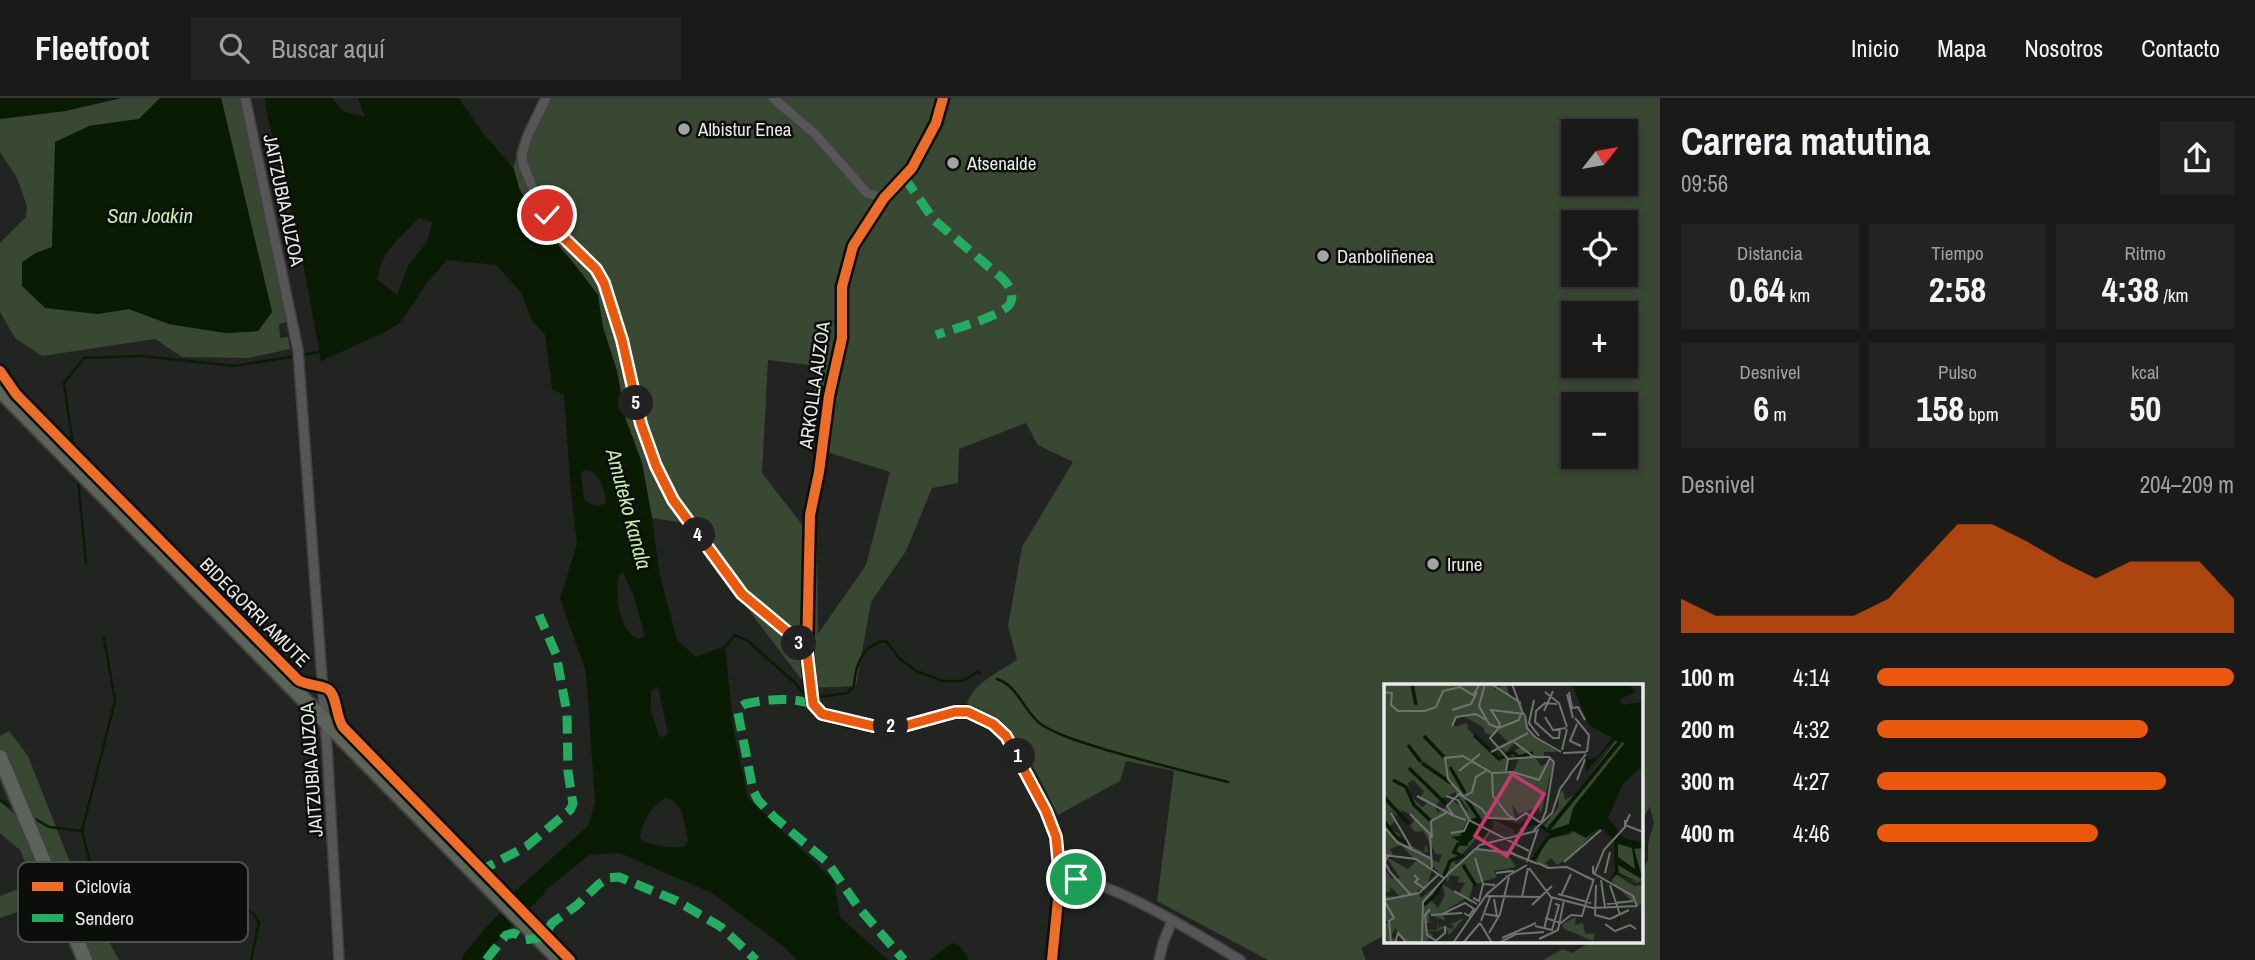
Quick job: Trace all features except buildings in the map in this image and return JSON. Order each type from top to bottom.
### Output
[{"type":"main road","points":[[0,390],[560,960]]},
{"type":"main road","points":[[0,757],[44,862]]},
{"type":"main road","points":[[77,942],[85,960]]},
{"type":"street","name":"JAITZUBIA AUZOA","points":[[245,98],[298,350],[326,721],[340,960]]},
{"type":"street","points":[[553,98],[545,102],[534,123],[522,153],[523,164],[537,198],[559,233],[596,269],[604,283],[622,340],[641,424],[656,466],[673,500],[742,594],[797,640],[807,653]]},
{"type":"street","points":[[773,98],[815,134],[867,193],[884,198]]},
{"type":"street","name":"ARKOLLA AUZOA","points":[[943,98],[936,123],[912,168],[884,198],[853,246],[842,287],[842,338],[829,396],[810,516],[807,653],[813,704],[822,714],[873,726],[904,726],[955,712],[968,712],[993,724],[1006,736],[1046,811],[1056,837],[1060,879]]},
{"type":"street","points":[[1052,960],[1060,879],[1076,879],[1130,897],[1240,960]]},
{"type":"street","points":[[1159,960],[1172,921]]},
{"type":"shaded area","points":[[121,98],[160,98],[139,119],[89,126],[53,216],[52,247],[36,253],[97,314],[129,309],[169,324],[226,333],[258,331],[272,311],[221,98],[240,98],[272,238],[287,322],[279,324],[280,338],[288,337],[290,349],[248,358],[182,357],[155,339],[42,356],[15,338],[0,312],[0,243],[26,217],[27,206],[17,178],[0,152],[0,119],[65,111]]},
{"type":"shaded area","points":[[411,98],[459,98],[484,135],[513,168],[541,98],[1660,98],[1660,960],[1543,960],[1563,949],[1572,953],[1589,943],[1643,942],[1643,869],[1648,860],[1648,844],[1654,823],[1650,807],[1643,818],[1643,684],[1384,684],[1384,936],[1361,948],[1366,960],[1268,960],[1157,901],[1174,771],[1126,761],[1120,781],[1058,815],[1021,747],[1003,727],[967,703],[982,683],[1017,660],[1008,626],[1022,547],[1073,462],[1038,445],[1026,423],[959,449],[958,483],[932,488],[906,551],[871,602],[856,686],[808,688],[732,588],[704,526],[652,518],[642,463],[626,420]],"holes":[[[768,360],[818,366],[814,393],[834,405],[824,451],[890,472],[866,565],[818,634],[817,544],[762,473]]]},
{"type":"shaded area","points":[[9,731],[28,756],[70,862],[25,862],[20,850],[0,833],[0,802],[27,824],[0,757],[0,736]]},
{"type":"shaded area","points":[[18,889],[18,912],[0,918],[0,896]]},
{"type":"shaded area","points":[[77,942],[109,942],[119,960],[85,960]]},
{"type":"water","points":[[0,98],[121,98],[65,111],[0,119]]},
{"type":"water","name":"San Joakin","points":[[160,98],[221,98],[272,312],[258,331],[226,333],[169,324],[129,309],[97,314],[45,308],[22,286],[22,262],[52,247],[55,142],[89,126],[139,119]]},
{"type":"water","name":"Amuteko kanala","points":[[265,98],[332,98],[344,112],[365,117],[358,98],[459,98],[483,133],[514,169],[519,188],[539,222],[598,295],[603,327],[617,371],[626,420],[642,463],[660,576],[677,640],[696,657],[725,646],[734,733],[748,798],[834,881],[840,917],[888,960],[797,960],[783,946],[712,893],[619,853],[589,855],[524,908],[513,893],[588,826],[595,803],[586,672],[560,598],[577,544],[564,395],[552,389],[545,334],[532,321],[521,292],[496,265],[447,260],[427,283],[400,323],[321,361],[301,252]],"holes":[[[419,218],[432,222],[427,242],[409,264],[397,295],[378,280],[386,254]],[[583,470],[594,473],[603,486],[606,502],[595,505],[584,499],[581,475]],[[623,572],[634,597],[645,636],[638,639],[631,634],[622,620],[617,592],[619,575]],[[658,687],[668,733],[665,736],[659,737],[651,710],[651,691]],[[665,798],[673,800],[682,812],[688,840],[684,847],[643,842],[640,837],[643,825],[655,806]]]},
{"type":"water","points":[[952,943],[961,947],[969,960],[929,960]]},
{"type":"waterway","points":[[75,459],[64,383],[84,358],[141,356],[235,366],[320,352]]},
{"type":"waterway","points":[[78,479],[86,563]]},
{"type":"waterway","points":[[725,647],[735,635],[747,640],[803,693],[820,697],[847,693],[854,686],[856,671],[866,651],[871,646],[886,641],[899,658],[916,671],[943,681],[963,681],[977,672],[980,673]]},
{"type":"waterway","points":[[82,831],[115,701],[104,638]]},
{"type":"waterway","points":[[997,679],[1011,687],[1036,720],[1058,733],[1122,754],[1228,782]]},
{"type":"waterway","points":[[0,800],[10,806]]},
{"type":"waterway","points":[[32,817],[49,827],[82,831],[90,862]]},
{"type":"waterway","points":[[471,960],[537,888]]},
{"type":"waterway","points":[[248,911],[253,913],[259,923],[251,960]]},
{"type":"marked path","points":[[904,177],[934,220],[1002,278],[1012,293],[1010,304],[1005,309],[936,335]]},
{"type":"marked path","points":[[478,872],[527,846],[570,810],[573,804],[568,772],[567,713],[556,654],[539,615]]},
{"type":"marked path","points":[[813,704],[779,700],[754,702],[740,707],[738,713],[753,790],[758,800],[774,817],[827,862],[859,908],[904,960]]},
{"type":"marked path","points":[[486,960],[506,935],[514,933],[525,940],[545,935],[552,923],[576,906],[599,884],[608,878],[619,877],[677,901],[721,927],[756,960]]},
{"type":"cycle path","points":[[943,98],[936,123],[912,168],[884,198],[853,246],[842,287],[842,338],[829,396],[819,472],[810,515],[807,653],[810,683],[813,704],[822,714],[873,726],[904,726],[955,712],[968,712],[993,724],[1006,736],[1046,811],[1056,837],[1060,879],[1052,960]]},
{"type":"cycle path","name":"BIDEGORRI AMUTE","points":[[0,371],[16,394],[298,680],[329,690],[334,697],[343,727],[570,960]]},
{"type":"place","name":"Albistur Enea","points":[[684,129]]},
{"type":"place","name":"Atsenalde","points":[[953,163]]},
{"type":"place","name":"Danboliñenea","points":[[1323,256]]},
{"type":"place","name":"Irune","points":[[1433,564]]},
{"type":"route","points":[[547,215],[559,233],[596,269],[604,283],[622,340],[641,424],[656,466],[673,500],[742,594],[797,640],[807,653],[813,704],[822,714],[873,726],[904,726],[955,712],[968,712],[993,724],[1006,736],[1016,752],[1046,811],[1056,837],[1060,879],[1076,879]]}]
